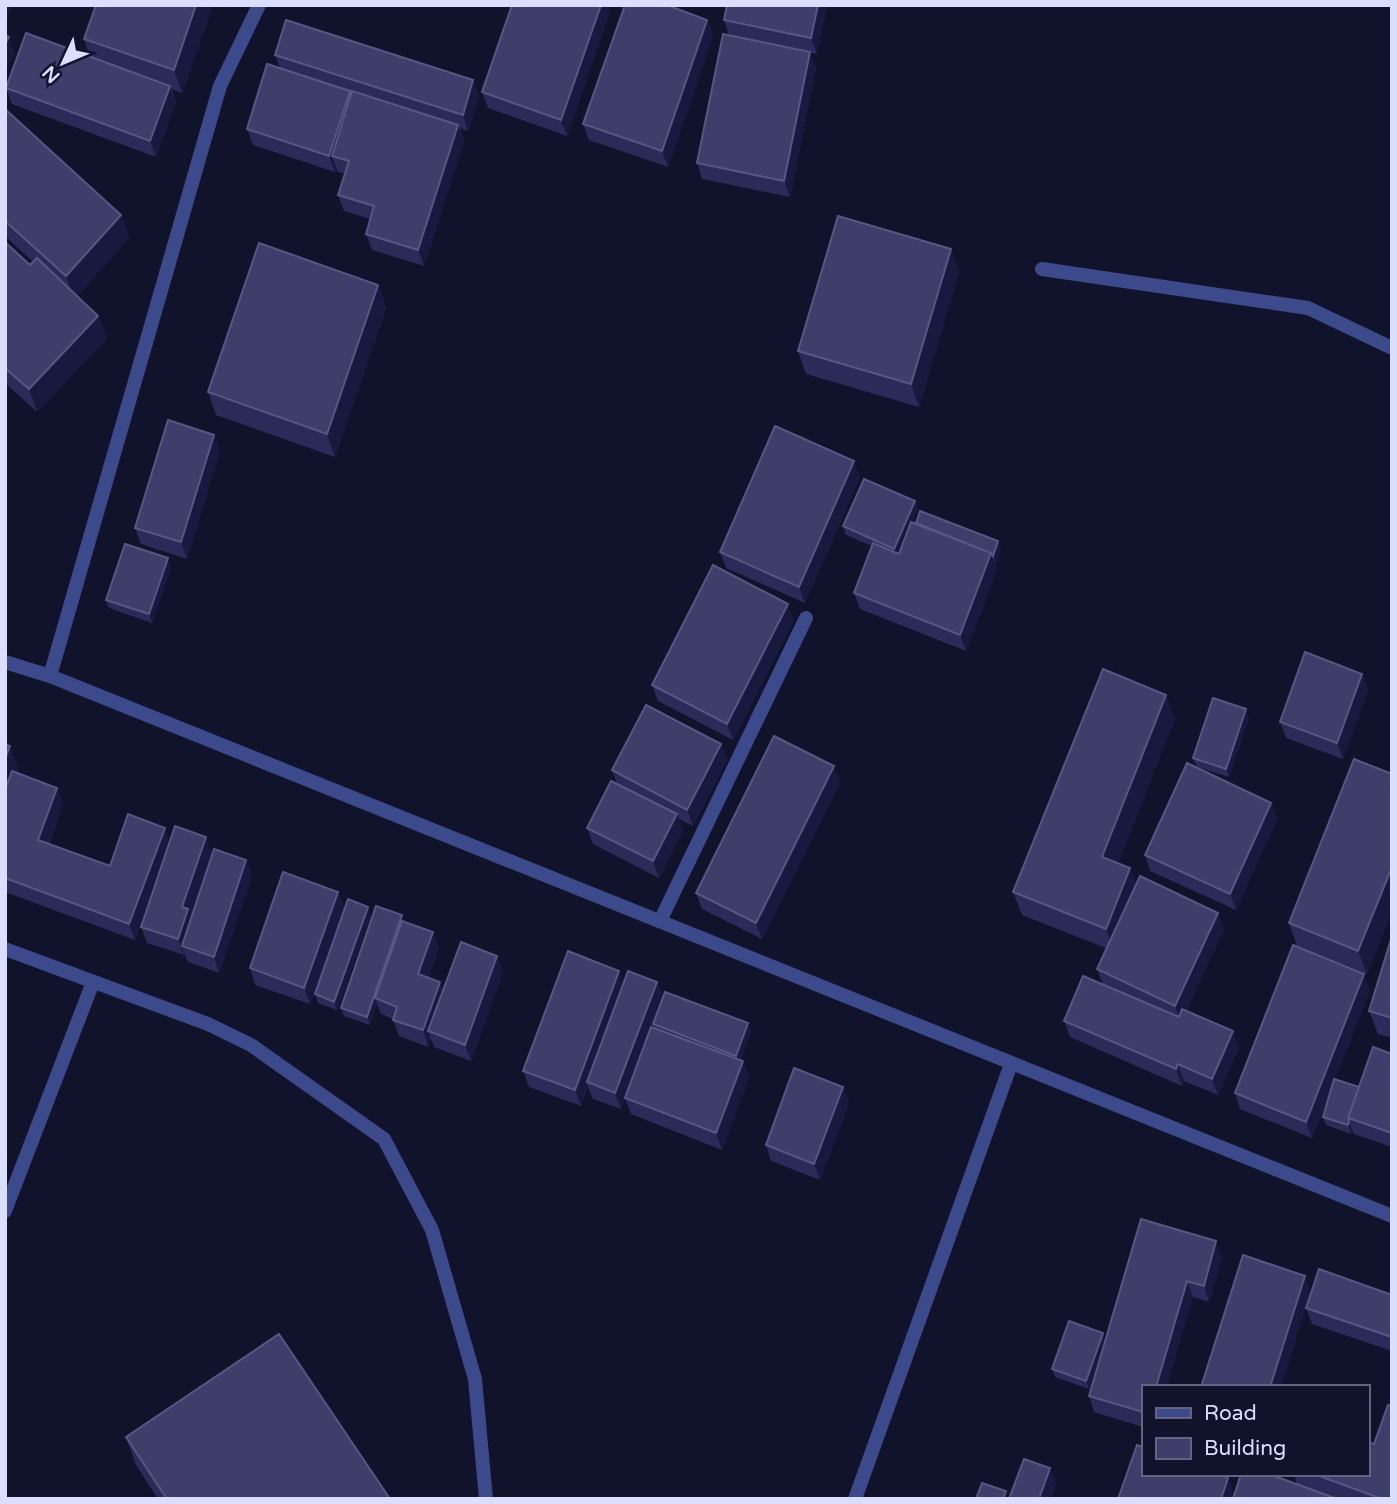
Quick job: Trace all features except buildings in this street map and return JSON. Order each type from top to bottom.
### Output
[{"type":"street","points":[[50,676],[220,86],[259,5]]},
{"type":"street","points":[[1042,269],[1308,308],[1392,348]]},
{"type":"street","points":[[660,921],[806,618]]},
{"type":"street","points":[[5,662],[50,676],[1392,1216]]},
{"type":"street","points":[[5,949],[208,1024],[251,1045],[384,1139],[432,1230],[475,1379],[486,1499]]},
{"type":"street","points":[[5,1211],[93,982]]},
{"type":"street","points":[[855,1499],[1011,1063]]}]
